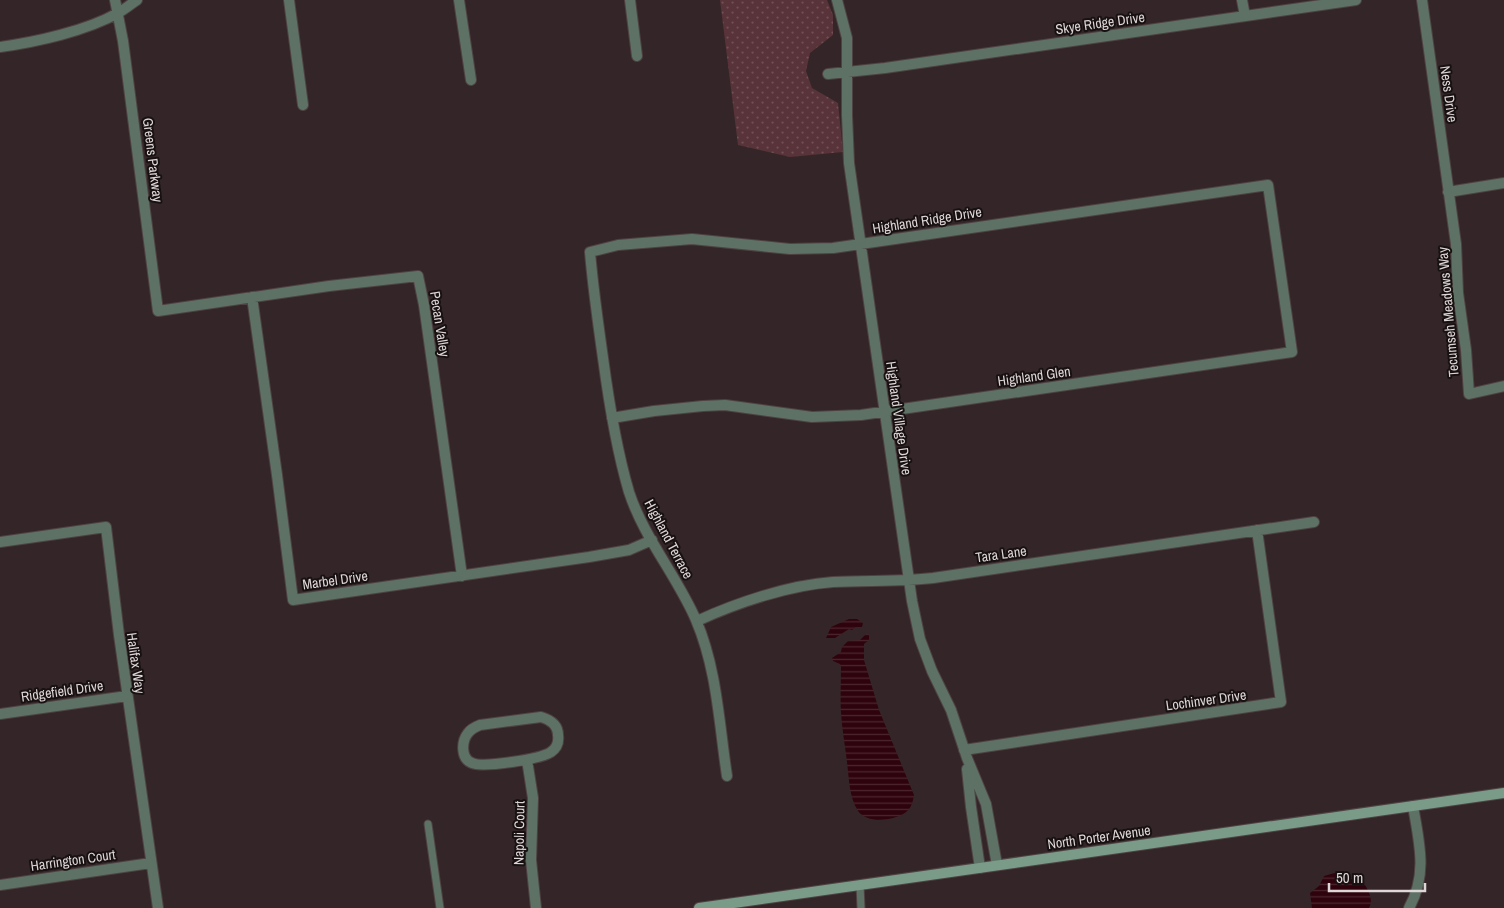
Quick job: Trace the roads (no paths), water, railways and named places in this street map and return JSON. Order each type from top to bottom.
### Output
[{"type":"main road","name":"North Porter Avenue","points":[[698,908],[1504,793]]},
{"type":"street","name":"Greens Parkway","points":[[115,0],[123,41],[158,311]]},
{"type":"street","points":[[0,47],[26,43],[81,28],[118,13],[137,0]]},
{"type":"street","points":[[289,0],[303,105]]},
{"type":"street","points":[[459,0],[471,80]]},
{"type":"street","points":[[630,0],[637,56]]},
{"type":"street","name":"Highland Village Drive","points":[[838,0],[847,38],[847,144],[909,581],[920,639],[932,671],[951,710],[965,754],[986,804],[997,866]]},
{"type":"street","points":[[1242,0],[1245,16]]},
{"type":"street","name":"Skye Ridge Drive","points":[[847,72],[1356,0]]},
{"type":"street","name":"Ness Drive","points":[[1422,0],[1448,192]]},
{"type":"street","points":[[828,74],[847,72]]},
{"type":"street","points":[[1448,192],[1504,183]]},
{"type":"street","name":"Highland Ridge Drive","points":[[590,252],[618,245],[692,239],[790,249],[814,249],[1268,185]]},
{"type":"street","name":"Highland Glen","points":[[612,418],[654,411],[725,405],[812,417],[861,415],[1292,352],[1268,185]]},
{"type":"street","name":"Tecumseh Meadows Way","points":[[1448,192],[1458,265],[1458,293],[1466,350],[1469,394],[1504,386]]},
{"type":"street","name":"Highland Terrace","points":[[590,252],[592,279],[617,447],[630,494],[641,521],[697,621],[715,686],[727,776]]},
{"type":"street","name":"Pecan Valley","points":[[158,311],[388,278],[418,276],[462,576]]},
{"type":"street","name":"Marbel Drive","points":[[252,297],[293,600],[614,553],[629,550],[652,540]]},
{"type":"street","name":"Tara Lane","points":[[697,621],[715,612],[749,601],[816,584],[848,581],[909,581],[1314,522]]},
{"type":"street","name":"Halifax Way","points":[[0,542],[106,526],[127,696],[158,908]]},
{"type":"street","name":"Lochinver Drive","points":[[965,754],[1281,702],[1257,530]]},
{"type":"street","name":"Ridgefield Drive","points":[[0,714],[127,696]]},
{"type":"street","points":[[534,718],[549,719],[557,728],[556,748],[540,758],[527,760],[488,764],[472,763],[467,759],[464,752],[464,739],[472,728],[480,725],[534,718]]},
{"type":"street","name":"Highland Village Drive","points":[[965,754],[980,868]]},
{"type":"street","name":"Napoli Court","points":[[527,760],[533,798],[531,860],[536,908]]},
{"type":"street","points":[[1409,908],[1417,888],[1421,858],[1414,806]]},
{"type":"street","name":"Harrington Court","points":[[0,885],[151,863]]},
{"type":"lane","points":[[428,824],[440,908]]},
{"type":"lane","points":[[860,885],[861,908]]}]
